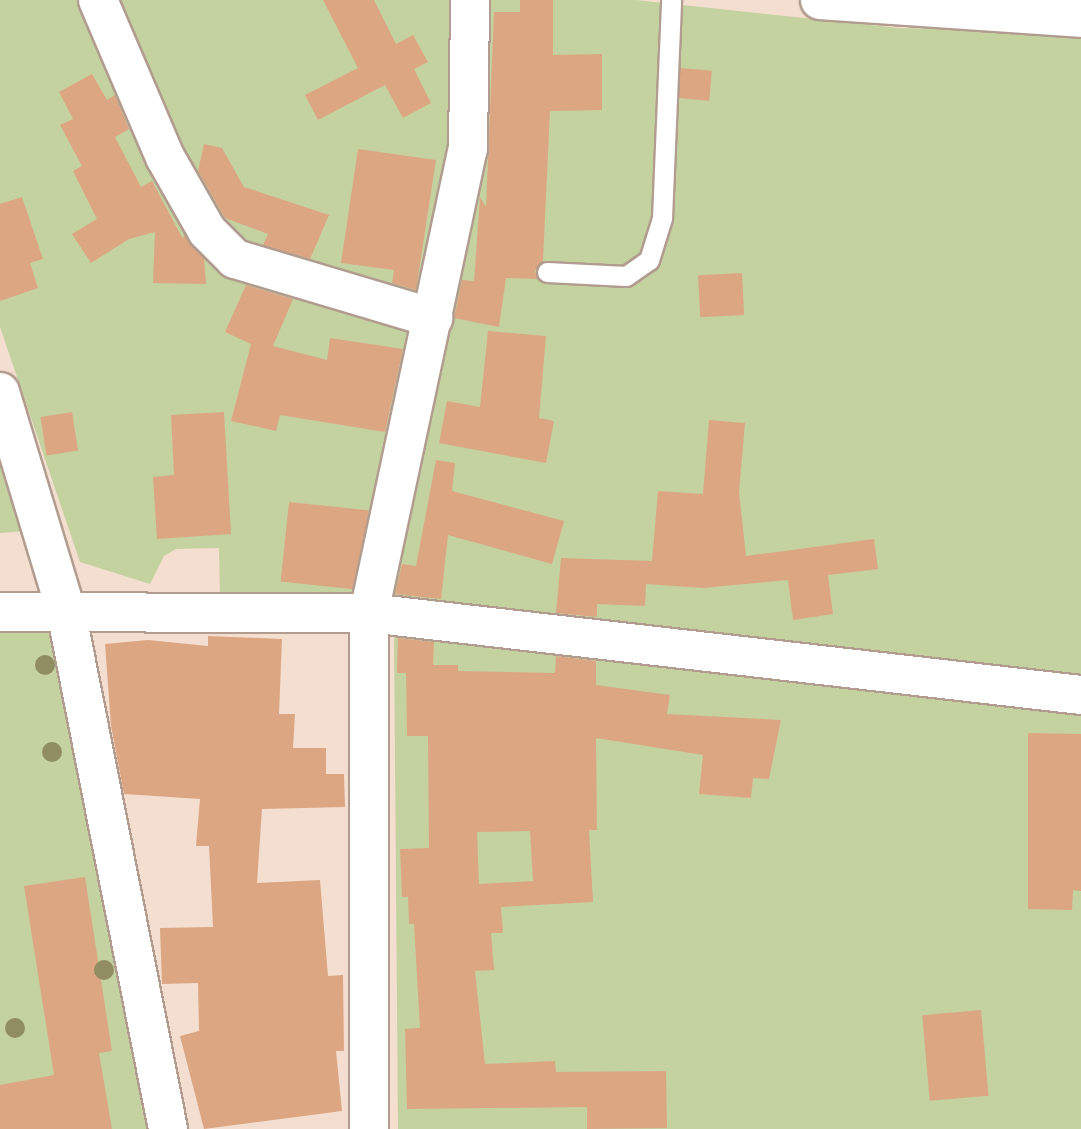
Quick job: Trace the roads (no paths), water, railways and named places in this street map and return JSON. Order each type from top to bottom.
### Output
[{"type":"street","points":[[98,0],[165,157],[207,231],[235,259],[433,318]]},
{"type":"street","points":[[369,1129],[369,613],[468,149],[470,0]]},
{"type":"street","points":[[820,0],[1081,18]]},
{"type":"street","points":[[0,392],[66,611],[168,1129]]},
{"type":"street","points":[[0,612],[369,613],[1081,695]]},
{"type":"lane","points":[[547,272],[626,276],[649,260],[662,218],[671,0]]}]
